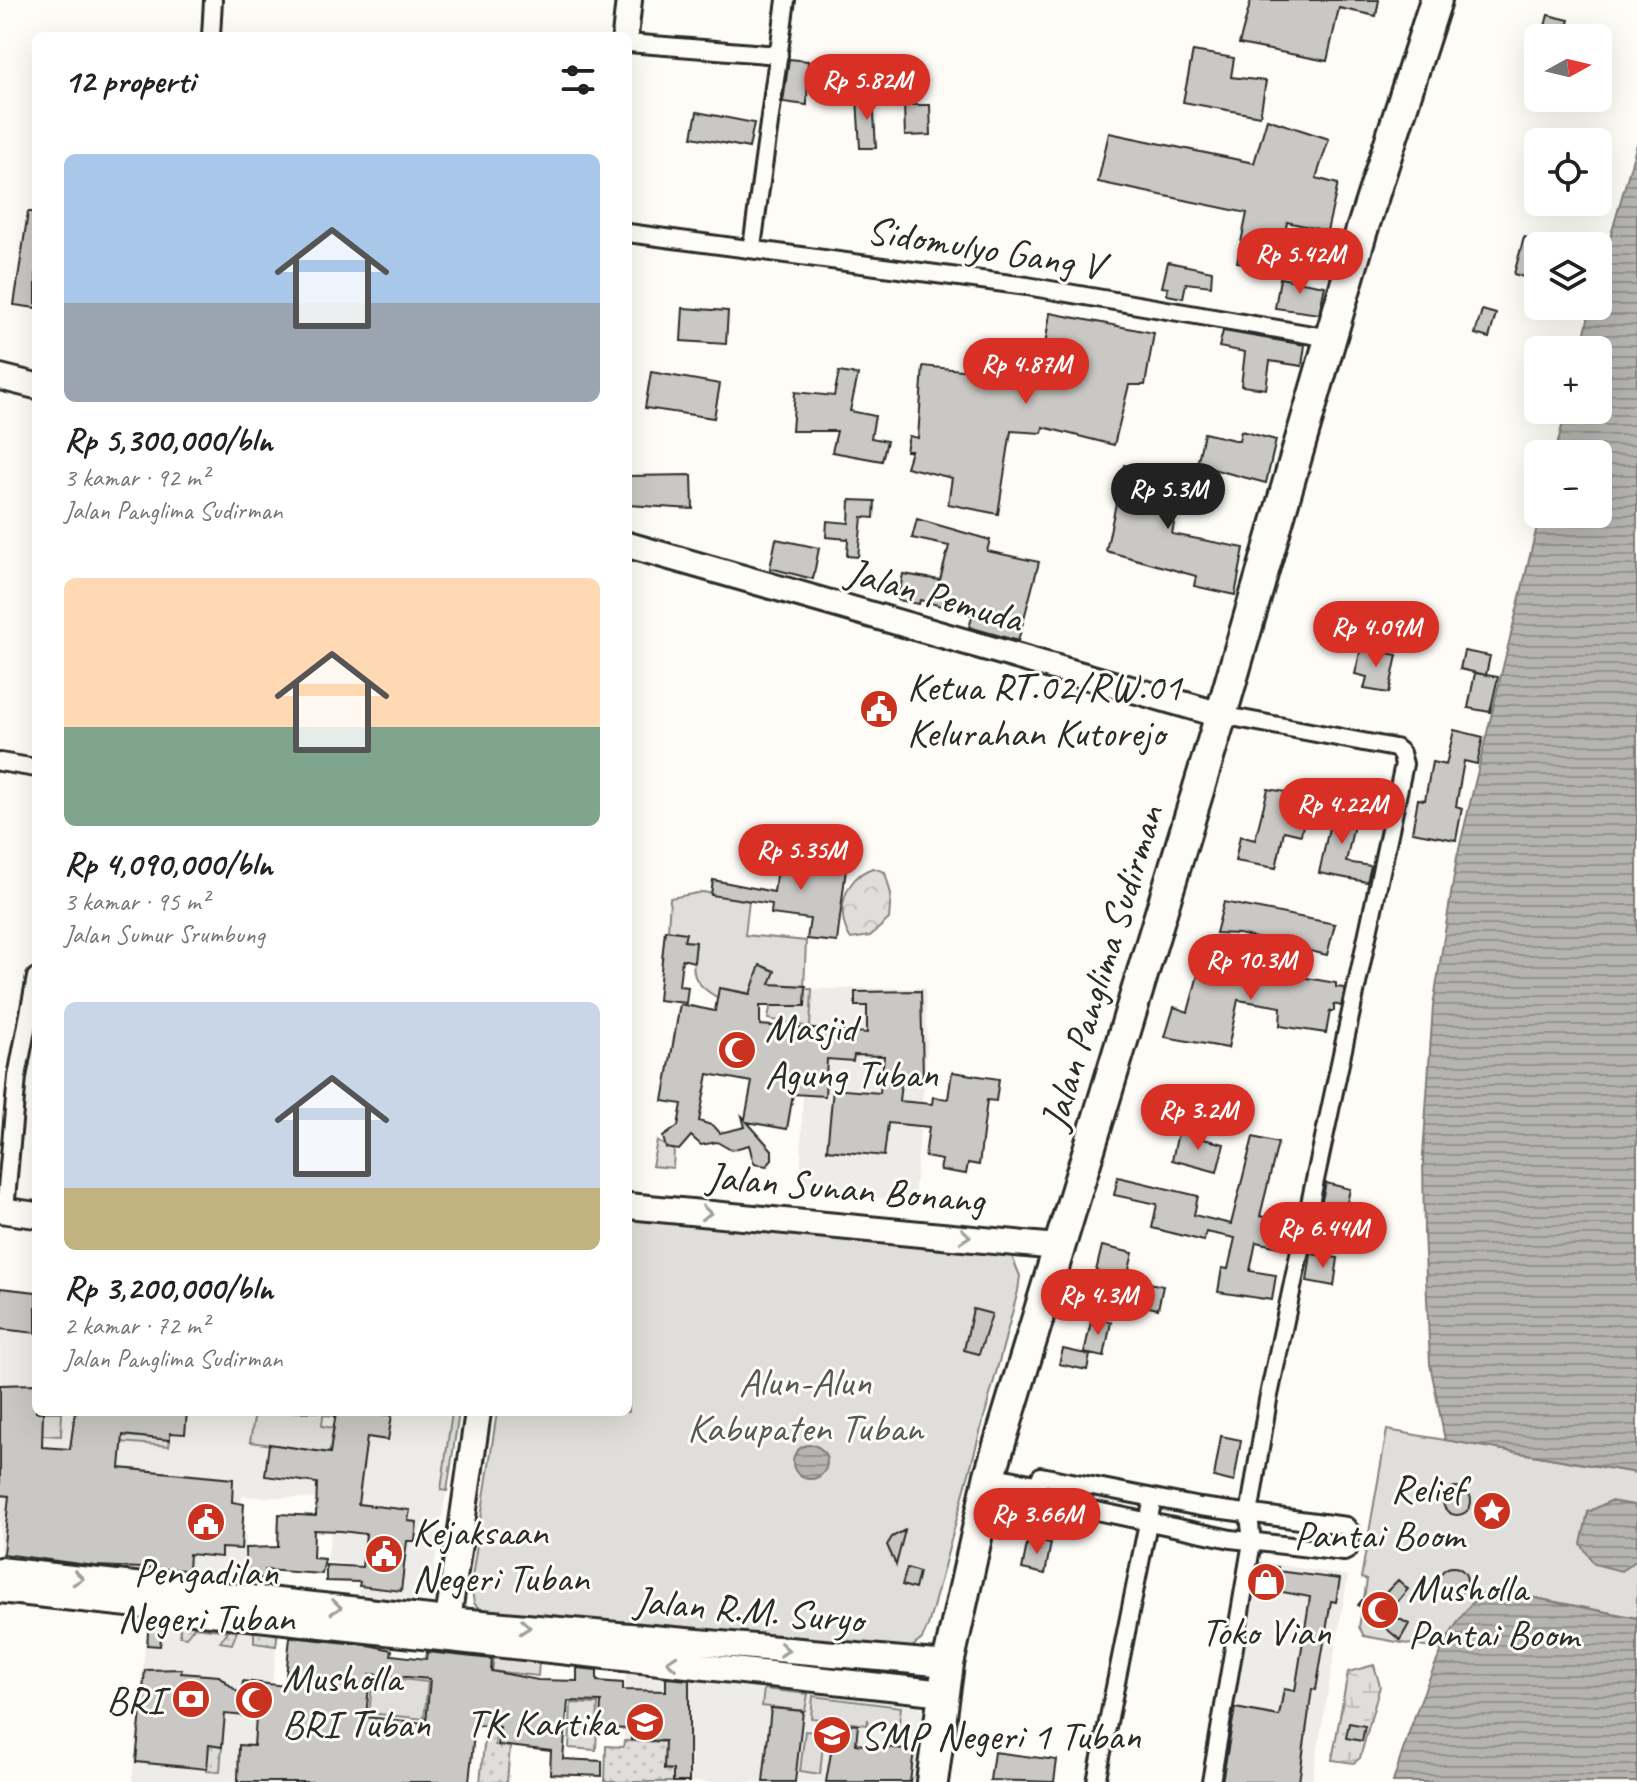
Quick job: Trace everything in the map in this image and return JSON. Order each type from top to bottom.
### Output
[{"type":"highway","name":"Jalan Panglima Sudirman","points":[[932,1782],[932,1677],[1057,1247],[1221,715],[1394,124],[1436,0]]},
{"type":"main road","points":[[625,32],[629,0]]},
{"type":"main road","points":[[0,377],[32,385]]},
{"type":"main road","name":"Jalan Pemuda","points":[[632,546],[1221,715]]},
{"type":"main road","name":"Jalan Sunan Bonang","points":[[632,1206],[1057,1247]]},
{"type":"main road","points":[[2,1210],[32,1214]]},
{"type":"main road","points":[[446,1630],[477,1416]]},
{"type":"main road","points":[[0,1570],[203,1603]]},
{"type":"main road","points":[[0,1590],[203,1603]]},
{"type":"main road","name":"Jalan R.M. Suryo","points":[[203,1603],[932,1677]]},
{"type":"street","points":[[211,32],[213,0]]},
{"type":"street","points":[[752,247],[786,0]]},
{"type":"street","points":[[632,43],[779,55]]},
{"type":"street","name":"Sidomulyo Gang V","points":[[632,233],[752,247],[1061,291],[1330,338]]},
{"type":"street","points":[[1211,1782],[1252,1542],[1249,1515],[1290,1284],[1404,759],[1395,748],[1221,715]]},
{"type":"street","points":[[0,762],[32,767]]},
{"type":"street","points":[[2,1210],[17,1077],[32,998]]},
{"type":"street","points":[[990,1475],[1035,1484]]},
{"type":"street","points":[[1041,1476],[1049,1476],[1153,1498],[1249,1515],[1344,1526],[1351,1532],[1348,1550],[1252,1542],[1148,1523],[1041,1499],[1034,1492],[1041,1476]]},
{"type":"street","points":[[1096,1782],[1153,1498]]},
{"type":"shaded area","points":[[1637,144],[1637,1473],[1445,1440],[1430,1364],[1424,1232],[1423,1155],[1433,1006],[1457,857],[1537,528],[1612,528],[1612,440],[1558,440],[1562,424],[1612,424],[1612,336],[1584,336],[1588,320],[1612,320],[1612,232]]},
{"type":"shaded area","points":[[925,988],[927,1046],[914,1201],[800,1191],[805,1026],[810,1026],[812,989]]},
{"type":"shaded area","points":[[0,1287],[32,1291],[32,1416],[458,1416],[430,1594],[410,1601],[358,1595],[362,1566],[327,1562],[335,1501],[324,1499],[242,1496],[238,1534],[246,1536],[241,1584],[0,1559]]},
{"type":"shaded area","points":[[810,1445],[822,1450],[827,1462],[822,1474],[810,1479],[798,1474],[793,1462],[798,1450]]},
{"type":"shaded area","points":[[1610,1501],[1634,1505],[1637,1511],[1637,1560],[1621,1571],[1594,1564],[1581,1544],[1588,1512]]},
{"type":"shaded area","points":[[1258,1561],[1348,1576],[1312,1782],[1220,1782]]},
{"type":"shaded area","points":[[1494,1590],[1637,1618],[1637,1782],[1393,1782],[1418,1706],[1445,1643],[1477,1598]]},
{"type":"shaded area","points":[[148,1617],[278,1630],[262,1782],[132,1782]]},
{"type":"shaded area","points":[[626,1668],[666,1671],[666,1702],[689,1702],[690,1673],[917,1701],[925,1719],[918,1782],[605,1782],[606,1746],[624,1746]]},
{"type":"green space","points":[[873,868],[885,872],[891,894],[889,919],[870,936],[851,939],[843,919],[845,898],[855,879]]},
{"type":"green space","points":[[703,892],[749,901],[745,935],[806,941],[804,989],[812,989],[810,1027],[768,1019],[772,997],[720,988],[718,998],[701,986],[693,968],[696,943],[684,941],[685,933],[668,930],[670,898]]},
{"type":"green space","points":[[657,1141],[674,1151],[673,1168],[652,1166]]},
{"type":"green space","name":"Alun-Alun Kabupaten Tuban","points":[[632,1210],[1011,1254],[1020,1276],[1018,1291],[928,1626],[922,1639],[908,1650],[483,1613],[474,1603],[471,1584],[496,1416],[632,1416]]},
{"type":"green space","points":[[40,1416],[62,1416],[61,1436],[26,1434]]},
{"type":"green space","points":[[254,1416],[323,1416],[322,1426],[333,1428],[330,1453],[250,1442]]},
{"type":"green space","points":[[451,1416],[458,1416],[447,1491],[441,1490]]},
{"type":"green space","points":[[1387,1430],[1637,1473],[1637,1618],[1494,1590],[1450,1634],[1441,1650],[1364,1636],[1359,1627],[1367,1580],[1361,1578]]},
{"type":"green space","points":[[84,1432],[170,1440],[169,1446],[84,1439]]},
{"type":"green space","points":[[180,1620],[239,1626],[232,1644],[220,1642],[228,1631],[194,1627],[186,1637],[180,1636]]},
{"type":"green space","points":[[254,1628],[278,1630],[276,1646],[254,1643]]},
{"type":"green space","points":[[494,1657],[539,1662],[538,1676],[492,1671]]},
{"type":"green space","points":[[1374,1665],[1380,1686],[1360,1758],[1354,1763],[1332,1760],[1348,1672]]},
{"type":"green space","points":[[492,1671],[503,1672],[495,1745],[510,1747],[507,1782],[480,1782]]},
{"type":"green space","points":[[373,1676],[428,1682],[424,1719],[369,1713]]},
{"type":"green space","points":[[764,1689],[808,1694],[805,1711],[762,1706]]},
{"type":"green space","points":[[813,1696],[901,1707],[898,1731],[868,1727],[868,1719],[867,1725],[811,1718]]},
{"type":"green space","points":[[571,1703],[598,1704],[596,1750],[569,1748]]},
{"type":"green space","points":[[805,1731],[824,1733],[820,1774],[800,1771]]},
{"type":"green space","points":[[624,1741],[666,1742],[664,1769],[674,1770],[674,1782],[605,1782],[606,1746],[623,1747]]},
{"type":"green space","points":[[208,1744],[222,1746],[220,1772],[206,1771]]},
{"type":"building","points":[[1251,0],[1379,0],[1376,16],[1339,8],[1327,61],[1239,44]]},
{"type":"building","points":[[1548,15],[1569,20],[1568,24],[1546,24]]},
{"type":"building","points":[[1193,51],[1234,58],[1231,77],[1266,81],[1260,116],[1183,102]]},
{"type":"building","points":[[789,59],[808,61],[807,105],[783,102]]},
{"type":"building","points":[[873,96],[876,148],[860,148],[857,97]]},
{"type":"building","points":[[904,105],[930,105],[931,135],[905,136]]},
{"type":"building","points":[[697,112],[754,123],[749,148],[692,137]]},
{"type":"building","points":[[1267,119],[1329,139],[1316,178],[1338,184],[1327,231],[1287,222],[1279,269],[1237,262],[1247,213],[1098,182],[1109,133],[1254,163]]},
{"type":"building","points":[[28,212],[32,212],[32,307],[14,305]]},
{"type":"building","points":[[1524,237],[1524,277],[1514,274]]},
{"type":"building","points":[[1168,262],[1212,271],[1211,286],[1186,283],[1183,298],[1167,295],[1168,288],[1162,287]]},
{"type":"building","points":[[1280,278],[1325,286],[1319,314],[1275,308]]},
{"type":"building","points":[[683,308],[728,311],[726,344],[681,341]]},
{"type":"building","points":[[1482,310],[1496,314],[1489,338],[1475,334]]},
{"type":"building","points":[[1050,313],[1154,333],[1145,385],[1129,385],[1114,445],[1043,427],[1042,433],[1011,431],[998,514],[948,504],[952,478],[906,467],[911,451],[906,451],[909,436],[918,438],[923,366],[1040,378]]},
{"type":"building","points":[[1223,331],[1305,345],[1302,366],[1270,361],[1266,389],[1241,386],[1245,352],[1219,347]]},
{"type":"building","points":[[651,372],[720,384],[714,418],[645,408]]},
{"type":"building","points":[[839,372],[858,375],[850,411],[875,416],[871,438],[887,441],[882,461],[832,452],[837,431],[792,431],[795,392],[834,396]]},
{"type":"building","points":[[1241,431],[1276,440],[1266,483],[1197,465],[1204,433],[1239,441]]},
{"type":"building","points":[[1124,465],[1193,480],[1188,504],[1178,502],[1172,534],[1244,548],[1235,595],[1194,586],[1196,576],[1106,551]]},
{"type":"building","points":[[692,475],[693,509],[632,505],[632,476]]},
{"type":"building","points":[[850,500],[875,501],[874,518],[862,517],[858,557],[847,556],[848,539],[826,537],[827,521],[849,523]]},
{"type":"building","points":[[917,519],[990,540],[987,551],[1039,562],[1018,641],[969,627],[973,615],[920,600],[919,604],[898,600],[903,574],[940,580],[949,546],[912,538]]},
{"type":"building","points":[[776,539],[819,548],[813,579],[770,568]]},
{"type":"building","points":[[1361,648],[1397,655],[1389,693],[1364,689],[1367,677],[1355,674]]},
{"type":"building","points":[[1464,651],[1490,656],[1486,675],[1460,669]]},
{"type":"building","points":[[1475,673],[1498,677],[1490,712],[1468,708]]},
{"type":"building","points":[[1454,730],[1483,737],[1477,764],[1464,761],[1456,806],[1462,808],[1456,840],[1412,832],[1418,799],[1425,800],[1432,762],[1446,765]]},
{"type":"building","points":[[1268,789],[1309,796],[1301,835],[1284,831],[1276,868],[1235,861],[1240,836],[1255,840]]},
{"type":"building","points":[[1335,801],[1358,806],[1346,862],[1371,866],[1367,882],[1319,873]]},
{"type":"building","points":[[779,851],[847,860],[837,942],[807,939],[810,919],[771,914],[772,904],[711,895],[713,880],[774,892]]},
{"type":"building","points":[[1224,902],[1335,924],[1327,955],[1239,934],[1216,933]]},
{"type":"building","points":[[665,930],[686,933],[684,941],[696,942],[694,962],[682,959],[679,986],[688,987],[686,1003],[658,1000]]},
{"type":"building","points":[[1202,960],[1336,983],[1336,987],[1345,988],[1341,1006],[1334,1004],[1334,1011],[1330,1011],[1326,1033],[1280,1026],[1281,1007],[1238,1000],[1228,1048],[1165,1037],[1174,1007],[1188,1012]]},
{"type":"building","points":[[760,965],[775,971],[770,984],[806,986],[805,1006],[760,1006],[760,1025],[867,1033],[867,1006],[855,1006],[855,992],[921,991],[923,1076],[902,1075],[899,1101],[932,1104],[933,1097],[948,1099],[952,1072],[999,1079],[996,1101],[987,1100],[979,1165],[968,1163],[966,1174],[940,1170],[942,1160],[925,1157],[929,1127],[888,1123],[884,1156],[827,1150],[833,1089],[880,1093],[884,1056],[854,1055],[853,1061],[827,1059],[825,1096],[793,1094],[787,1129],[747,1122],[772,1150],[772,1160],[767,1166],[754,1164],[749,1145],[731,1150],[717,1142],[701,1145],[691,1136],[679,1150],[666,1148],[663,1137],[678,1126],[682,1104],[663,1101],[680,1004],[715,1011],[719,988],[750,994]],"holes":[[[708,1074],[752,1082],[745,1119],[742,1116],[745,1127],[720,1133],[714,1126],[699,1121]]]},
{"type":"building","points":[[1178,1133],[1224,1144],[1217,1172],[1172,1160]]},
{"type":"building","points":[[1253,1137],[1278,1143],[1260,1216],[1293,1223],[1288,1249],[1256,1242],[1250,1271],[1276,1275],[1272,1300],[1218,1292],[1222,1268],[1228,1269],[1235,1238],[1206,1232],[1204,1241],[1152,1228],[1157,1204],[1114,1195],[1118,1177],[1198,1196],[1194,1215],[1231,1224]]},
{"type":"building","points":[[1326,1183],[1350,1189],[1343,1222],[1318,1217]]},
{"type":"building","points":[[1102,1246],[1133,1253],[1127,1278],[1163,1286],[1158,1309],[1117,1300],[1122,1277],[1096,1271]]},
{"type":"building","points":[[1311,1254],[1338,1258],[1334,1286],[1307,1281]]},
{"type":"building","points":[[0,1288],[32,1292],[32,1333],[0,1329]]},
{"type":"building","points":[[973,1309],[992,1314],[979,1354],[964,1350]]},
{"type":"building","points":[[1092,1317],[1111,1322],[1104,1357],[1084,1353]]},
{"type":"building","points":[[1063,1349],[1090,1355],[1087,1370],[1059,1364]]},
{"type":"building","points":[[32,1384],[32,1416],[43,1416],[42,1447],[70,1449],[74,1416],[187,1416],[185,1434],[170,1433],[170,1440],[123,1435],[120,1468],[233,1479],[232,1502],[244,1504],[241,1549],[221,1548],[221,1557],[189,1554],[188,1570],[95,1566],[3,1554],[9,1496],[0,1495],[0,1385]]},
{"type":"building","points":[[335,1416],[392,1416],[388,1440],[367,1437],[358,1504],[410,1510],[408,1521],[417,1522],[415,1541],[407,1541],[401,1591],[359,1586],[360,1582],[326,1581],[326,1565],[362,1567],[366,1534],[341,1531],[314,1530],[313,1558],[325,1559],[322,1574],[265,1570],[265,1578],[246,1579],[245,1548],[278,1547],[279,1514],[316,1516],[317,1483],[265,1476],[269,1444],[330,1453]]},
{"type":"building","points":[[1221,1436],[1241,1440],[1234,1482],[1214,1477]]},
{"type":"building","points":[[1457,1487],[1467,1491],[1471,1501],[1467,1511],[1457,1515],[1447,1511],[1443,1501],[1447,1491]]},
{"type":"building","points":[[905,1530],[896,1565],[887,1545],[892,1537]]},
{"type":"building","points":[[1028,1539],[1051,1543],[1045,1574],[1022,1569]]},
{"type":"building","points":[[1260,1564],[1278,1567],[1277,1571],[1340,1579],[1336,1602],[1331,1601],[1316,1690],[1312,1689],[1299,1782],[1222,1782],[1235,1708],[1279,1716],[1284,1689],[1295,1691],[1310,1597],[1256,1587]]},
{"type":"building","points":[[1453,1567],[1463,1571],[1467,1581],[1463,1591],[1453,1595],[1443,1591],[1439,1581],[1443,1571]]},
{"type":"building","points":[[907,1568],[919,1572],[915,1589],[902,1585]]},
{"type":"building","points":[[1398,1580],[1408,1589],[1388,1613],[1409,1624],[1400,1640],[1358,1605],[1362,1600],[1373,1606]]},
{"type":"building","points":[[149,1621],[163,1623],[160,1646],[147,1645]]},
{"type":"building","points":[[290,1637],[368,1645],[392,1650],[391,1655],[426,1659],[427,1652],[492,1659],[491,1671],[538,1680],[577,1681],[577,1668],[597,1670],[597,1681],[623,1683],[623,1690],[666,1691],[666,1678],[689,1680],[689,1782],[673,1782],[673,1770],[664,1769],[665,1741],[631,1740],[631,1729],[600,1728],[601,1702],[568,1701],[563,1759],[602,1761],[602,1776],[550,1774],[551,1751],[498,1745],[500,1727],[475,1725],[469,1782],[238,1782],[239,1745],[254,1746],[256,1717],[225,1714],[222,1747],[209,1745],[207,1769],[136,1762],[145,1670],[182,1669],[181,1673],[219,1676],[241,1695],[243,1681],[285,1686]],"holes":[[[370,1674],[430,1679],[426,1723],[366,1717]]]},
{"type":"building","points":[[771,1708],[803,1711],[795,1782],[763,1782]]},
{"type":"building","points":[[836,1723],[858,1725],[856,1744],[914,1750],[910,1782],[826,1782]]},
{"type":"building","points":[[1349,1723],[1365,1726],[1362,1741],[1346,1738]]},
{"type":"building","points":[[994,1752],[1057,1760],[1054,1782],[990,1780]]},
{"type":"place","name":"Ketua RT.02/RW.01 Kelurahan Kutorejo","points":[[879,709]]},
{"type":"place","name":"Masjid Agung Tuban","points":[[737,1050]]},
{"type":"place","name":"Relief Pantai Boom","points":[[1492,1511]]},
{"type":"place","name":"Pengadilan Negeri Tuban","points":[[206,1522]]},
{"type":"place","name":"Kejaksaan Negeri Tuban","points":[[384,1554]]},
{"type":"place","name":"Toko Vian","points":[[1266,1582]]},
{"type":"place","name":"Musholla Pantai Boom","points":[[1380,1610]]},
{"type":"place","name":"BRI","points":[[191,1699]]},
{"type":"place","name":"Musholla BRI Tuban","points":[[254,1700]]},
{"type":"place","name":"TK Kartika","points":[[645,1722]]},
{"type":"place","name":"SMP Negeri 1 Tuban","points":[[832,1735]]}]
